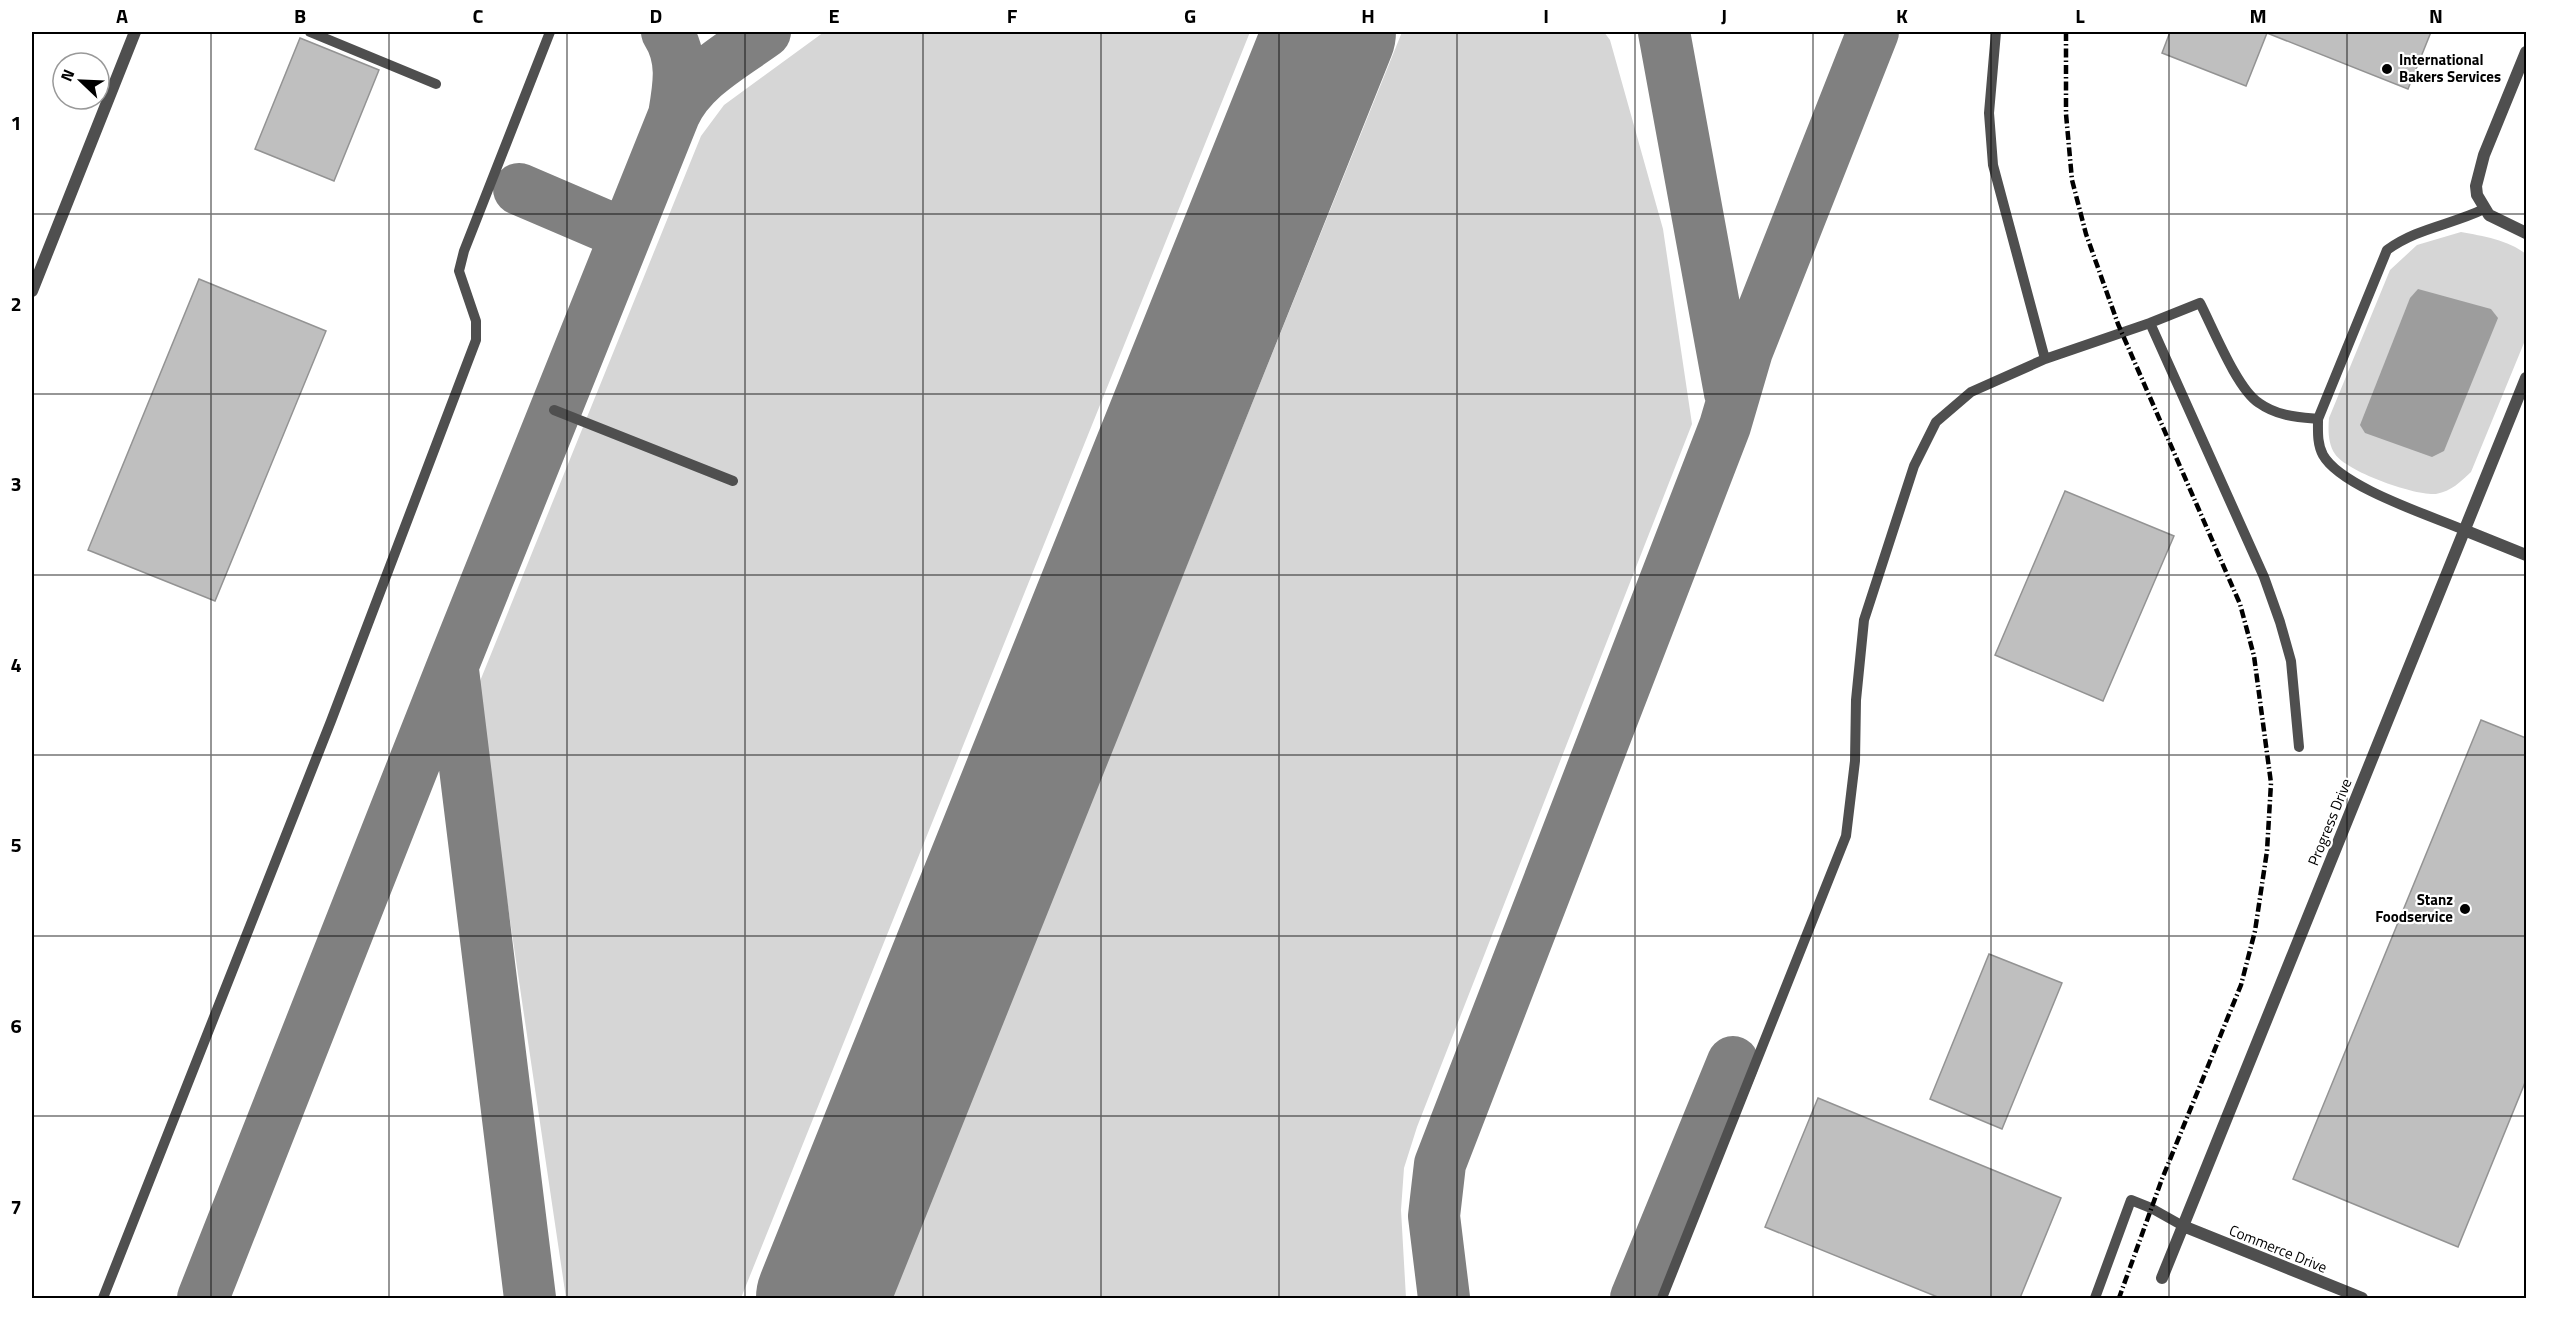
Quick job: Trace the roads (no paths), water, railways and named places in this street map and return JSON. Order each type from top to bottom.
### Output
[{"type":"street","points":[[32,291],[135,32]]},
{"type":"street","points":[[2526,52],[2478,170],[2476,186],[2477,195],[2484,209],[2496,220],[2526,233]]},
{"type":"street","name":"Progress Drive","points":[[2162,1278],[2526,378]]},
{"type":"street","points":[[2464,530],[2526,555]]},
{"type":"street","name":"Commerce Drive","points":[[2183,1226],[2362,1299]]},
{"type":"lane","points":[[310,32],[436,84]]},
{"type":"lane","points":[[103,1299],[332,721],[476,340],[476,321],[459,271],[464,251],[550,32]]},
{"type":"lane","points":[[1996,32],[1989,113],[1993,165],[2045,359]]},
{"type":"lane","points":[[2464,530],[2365,488],[2338,472],[2323,455],[2318,439],[2318,419],[2387,250],[2406,237],[2462,219],[2484,209]]},
{"type":"lane","points":[[1662,1299],[1846,836],[1855,761],[1856,700],[1864,620],[1914,466],[1936,422],[1971,392],[2045,359],[2150,323],[2200,303],[2246,391],[2258,403],[2288,416],[2318,419]]},
{"type":"lane","points":[[2150,323],[2264,577],[2280,622],[2291,661],[2299,747]]},
{"type":"lane","points":[[554,410],[733,481]]},
{"type":"lane","points":[[2095,1299],[2131,1200],[2183,1226]]},
{"type":"railway","points":[[2066,32],[2066,114],[2072,180],[2086,234],[2118,324],[2240,604],[2254,656],[2271,783],[2267,851],[2255,931],[2241,985],[2162,1179],[2119,1298]]},
{"type":"place","name":"International Bakers Services","points":[[2387,69]]},
{"type":"place","name":"Stanz Foodservice","points":[[2465,909]]}]
